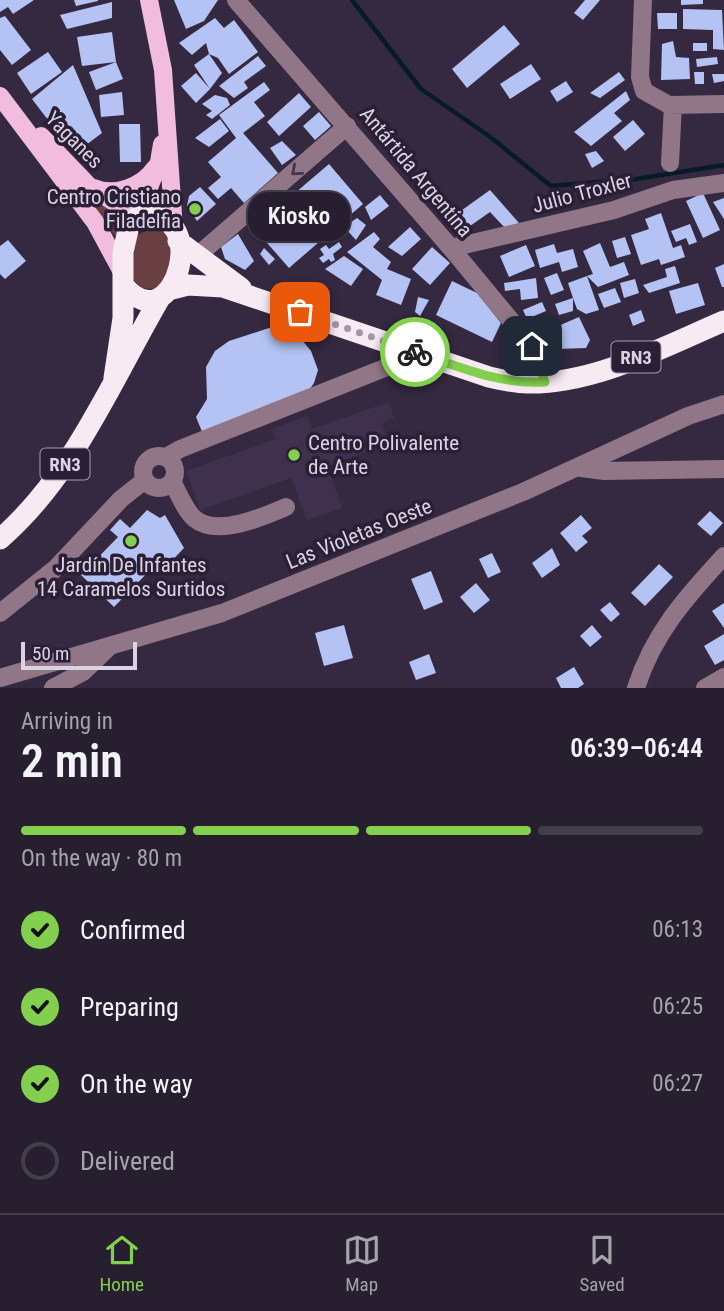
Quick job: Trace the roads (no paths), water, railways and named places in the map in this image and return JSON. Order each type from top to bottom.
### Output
[{"type":"highway","name":"RN3","points":[[114,378],[123,318],[125,239],[138,217],[160,217],[197,256],[252,295]]},
{"type":"highway","name":"RN3","points":[[0,538],[20,520],[57,476],[166,293],[179,270],[176,235]]},
{"type":"highway","name":"RN3","points":[[123,279],[139,297],[166,293],[188,285],[207,285],[252,295],[489,377],[525,384],[606,369],[724,321]]},
{"type":"main road","points":[[149,0],[163,70],[176,235]]},
{"type":"main road","name":"Yaganes","points":[[0,96],[95,222],[123,279]]},
{"type":"main road","name":"Yaganes","points":[[17,116],[47,142],[89,186],[138,217]]},
{"type":"main road","points":[[138,217],[159,162],[166,117]]},
{"type":"main road","points":[[89,186],[107,192],[132,186],[152,173],[159,162]]},
{"type":"street","name":"Antártida Argentina","points":[[236,0],[347,126],[532,346],[545,382]]},
{"type":"street","points":[[643,0],[640,85],[655,99],[673,105],[724,104]]},
{"type":"street","points":[[670,163],[673,105]]},
{"type":"street","points":[[197,256],[347,126]]},
{"type":"street","name":"Julio Troxler","points":[[451,248],[614,211],[673,187],[724,183]]},
{"type":"street","points":[[172,481],[158,488],[145,480],[142,470],[146,461],[155,456],[166,457],[180,449],[421,354]]},
{"type":"street","name":"Las Violetas Oeste","points":[[0,678],[222,613],[581,468],[688,416],[724,404]]},
{"type":"street","points":[[166,457],[174,465],[172,481],[193,518],[207,526],[255,519],[286,507]]},
{"type":"street","points":[[581,468],[604,471],[724,469]]},
{"type":"street","points":[[0,613],[56,568],[121,499],[145,480]]},
{"type":"street","points":[[636,688],[647,654],[659,632],[724,556]]},
{"type":"street","points":[[53,688],[83,672],[108,648]]},
{"type":"street","points":[[705,688],[724,677]]},
{"type":"waterway","points":[[352,0],[421,89],[489,136],[551,186],[636,179],[724,165]]},
{"type":"place","name":"Centro Cristiano Filadelfia","points":[[195,209]]},
{"type":"place","name":"Kiosko","points":[[300,312]]},
{"type":"place","name":"Centro Polivalente de Arte","points":[[294,455]]},
{"type":"place","name":"Jardín De Infantes 14 Caramelos Surtidos","points":[[131,541]]}]
